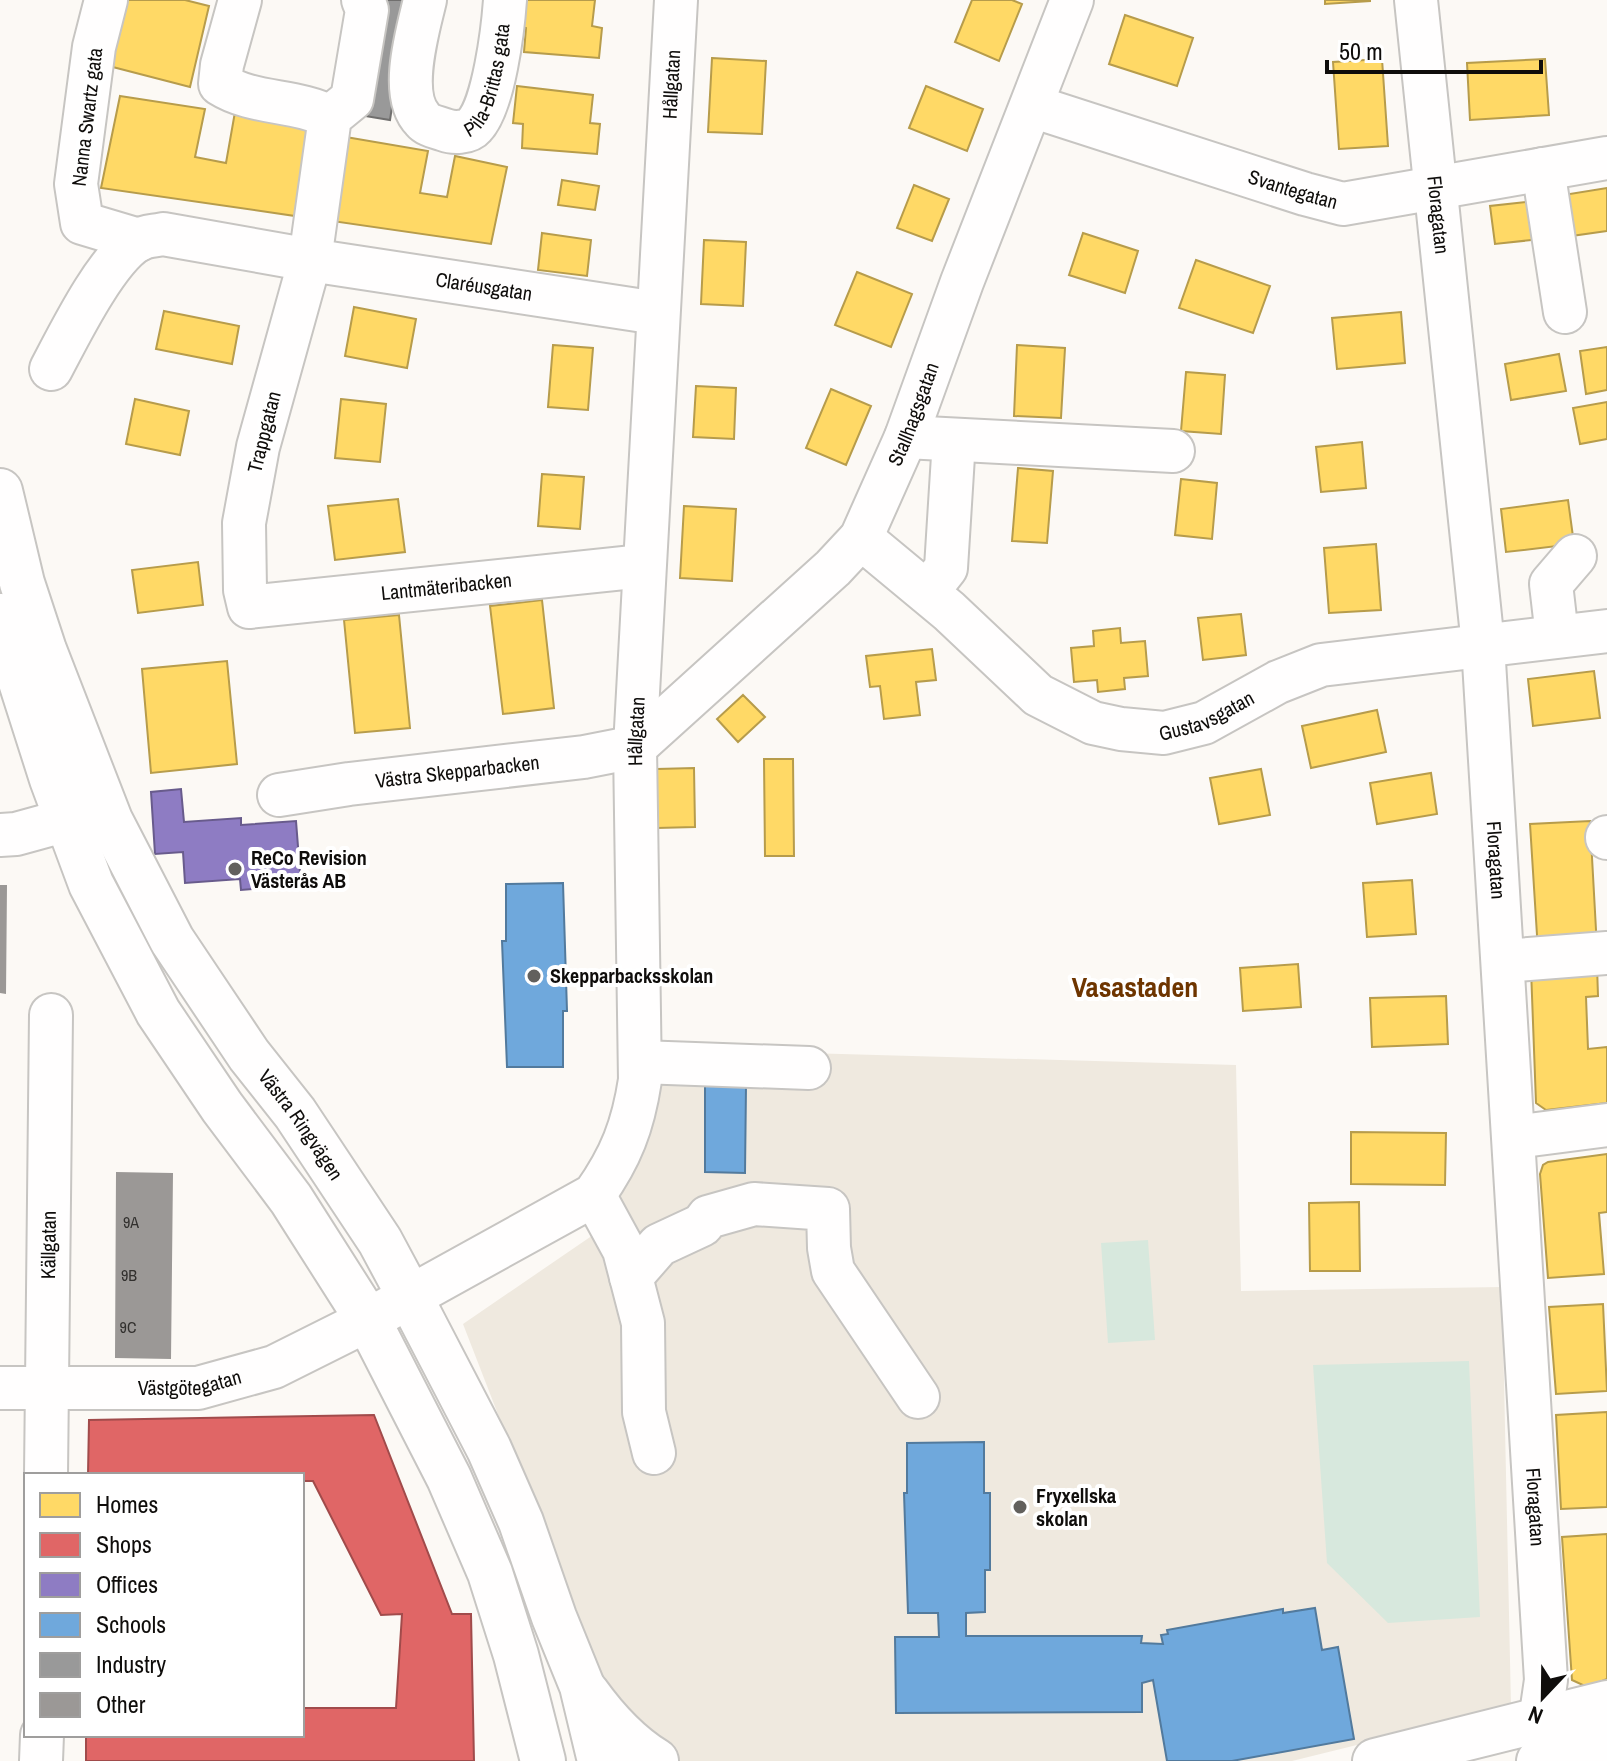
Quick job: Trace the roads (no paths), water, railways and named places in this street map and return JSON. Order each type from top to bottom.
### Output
[{"type":"main road","name":"Västra Ringvägen","points":[[0,491],[22,583],[44,650],[101,798],[146,894],[216,1008],[295,1113],[380,1241],[410,1297],[514,1504],[582,1686],[600,1761]]},
{"type":"main road","points":[[0,616],[91,884],[158,1012],[222,1107],[291,1199],[368,1320],[449,1478],[490,1573],[516,1655],[543,1761]]},
{"type":"main road","points":[[500,1606],[517,1610],[565,1761]]},
{"type":"main road","points":[[582,1686],[607,1717],[656,1761]]},
{"type":"main road","points":[[1539,1741],[1607,1703]]},
{"type":"main road","points":[[1375,1761],[1539,1741],[1607,1742]]},
{"type":"street","name":"Nanna Swartz gata","points":[[106,0],[94,47],[76,184],[82,223],[139,240]]},
{"type":"street","points":[[240,0],[222,65],[220,84],[235,94],[313,108],[330,117]]},
{"type":"street","points":[[310,260],[330,117],[352,99],[367,10],[363,0]]},
{"type":"street","name":"Pila-Brittas gata","points":[[425,0],[411,87],[416,112],[425,123],[450,132],[464,131],[474,126],[488,99],[505,0]]},
{"type":"street","name":"Hållgatan","points":[[368,1320],[594,1195],[616,1164],[636,1108],[640,1062],[635,747],[676,0]]},
{"type":"street","name":"Stallhagsgatan","points":[[635,747],[833,568],[861,538],[906,437],[962,282],[1072,0]]},
{"type":"street","name":"Floragatan","points":[[1416,0],[1483,645],[1546,1680],[1539,1741]]},
{"type":"street","name":"Svantegatan","points":[[1032,106],[1343,204],[1607,158]]},
{"type":"street","points":[[1543,169],[1565,312]]},
{"type":"street","name":"Claréusgatan","points":[[139,240],[163,234],[310,260],[657,313]]},
{"type":"street","points":[[51,369],[76,322],[117,261],[139,240]]},
{"type":"street","name":"Trappgatan","points":[[249,607],[245,590],[244,523],[258,447],[310,260]]},
{"type":"street","points":[[906,437],[1173,451]]},
{"type":"street","points":[[927,592],[946,568],[954,440]]},
{"type":"street","name":"Gustavsgatan","points":[[861,538],[927,592],[1038,695],[1093,723],[1148,732],[1164,733],[1204,723],[1278,682],[1321,665],[1607,631]]},
{"type":"street","points":[[1557,636],[1551,584],[1575,556]]},
{"type":"street","name":"Lantmäteribacken","points":[[249,607],[643,566]]},
{"type":"street","name":"Västra Skepparbacken","points":[[279,795],[598,755],[635,747]]},
{"type":"street","points":[[8,835],[67,820]]},
{"type":"street","points":[[1503,961],[1607,953]]},
{"type":"street","name":"Källgatan","points":[[46,1473],[51,1015]]},
{"type":"street","points":[[640,1062],[809,1068]]},
{"type":"street","points":[[1514,1137],[1607,1125]]},
{"type":"street","points":[[594,1195],[624,1250],[643,1323],[644,1412],[654,1453]]},
{"type":"street","points":[[631,1277],[659,1245],[702,1225],[708,1217],[754,1204],[828,1209],[833,1271],[918,1397]]},
{"type":"street","name":"Västgötegatan","points":[[0,1388],[198,1388],[274,1367],[368,1320]]},
{"type":"street","points":[[41,1761],[42,1737]]},
{"type":"place","name":"ReCo Revision Västerås AB","points":[[235,869]]},
{"type":"place","name":"Skepparbacksskolan","points":[[534,976]]},
{"type":"place","name":"Fryxellska skolan","points":[[1020,1507]]},
{"type":"district","name":"Vasastaden","points":[[1135,987]]}]
